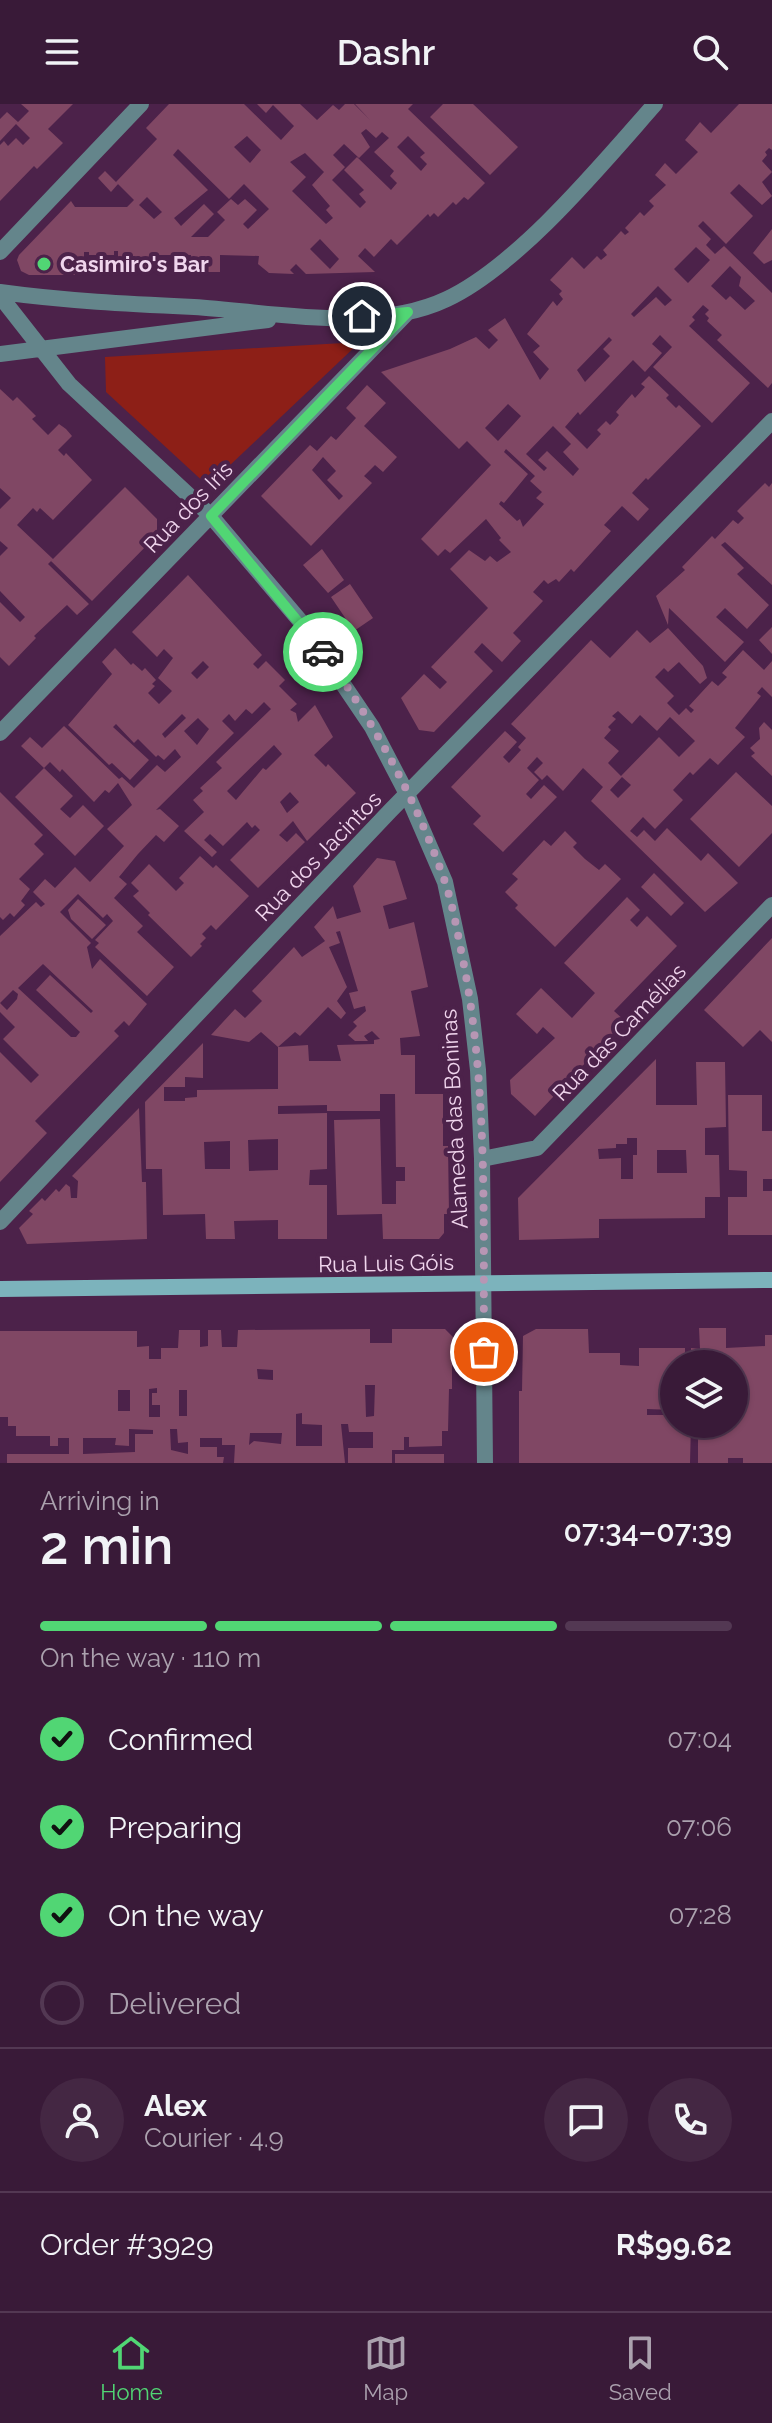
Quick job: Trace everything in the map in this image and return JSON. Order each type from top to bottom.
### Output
[{"type":"street","points":[[0,252],[141,104]]},
{"type":"street","points":[[0,294],[102,304],[193,307],[298,316],[375,316],[408,312],[450,297],[502,261],[580,187],[655,104]]},
{"type":"street","name":"Alameda das Boninas","points":[[0,294],[39,349],[69,384],[211,516],[301,622],[372,727],[407,794],[445,882],[456,926],[478,1070],[482,1159],[485,1463]]},
{"type":"street","name":"Rua dos Iris","points":[[0,733],[408,312]]},
{"type":"street","points":[[0,354],[298,316]]},
{"type":"street","name":"Rua dos Jacintos","points":[[0,1222],[407,794],[772,421]]},
{"type":"street","name":"Rua das Camélias","points":[[482,1159],[537,1148],[772,905]]},
{"type":"street","name":"Rua Luis Góis","points":[[0,1289],[772,1280]]},
{"type":"shaded area","points":[[360,342],[208,486],[106,392],[105,357]]},
{"type":"building","points":[[21,104],[73,104],[48,129],[63,143],[37,169],[34,166],[0,201],[0,145],[4,141],[8,146],[16,138],[23,145],[30,138],[16,124],[0,141],[0,119],[7,112],[18,122],[29,111]]},
{"type":"building","points":[[169,104],[244,104],[281,140],[294,126],[273,105],[266,113],[257,104],[300,104],[317,120],[333,105],[339,110],[345,104],[354,104],[370,120],[355,104],[413,104],[408,109],[485,183],[468,200],[464,197],[456,205],[453,202],[438,217],[434,213],[430,217],[428,214],[397,245],[391,239],[374,257],[365,248],[358,256],[375,272],[306,274],[296,264],[290,270],[294,274],[269,273],[258,264],[259,256],[220,255],[220,272],[191,272],[191,255],[154,255],[155,271],[129,271],[128,257],[118,257],[118,251],[114,251],[114,255],[89,255],[89,252],[84,252],[84,257],[75,257],[75,275],[29,275],[21,271],[17,260],[19,255],[71,201],[75,207],[127,207],[134,200],[116,182],[157,139],[146,128]],"holes":[[[366,129],[376,138],[382,132],[389,138],[374,152],[394,171],[390,176],[397,183],[391,190],[357,157],[344,170],[364,190],[359,194],[366,202],[360,208],[332,180],[345,167],[333,155],[344,144],[359,158],[370,147],[361,133]],[[247,136],[261,150],[250,163],[234,147]],[[408,136],[425,153],[420,157],[427,164],[421,171],[397,147]],[[178,149],[229,199],[244,184],[269,209],[248,229],[243,224],[257,210],[245,199],[238,205],[231,199],[217,212],[225,220],[208,237],[191,237],[214,214],[204,204],[181,226],[174,218],[208,190],[173,155]],[[305,153],[324,172],[312,185],[330,206],[326,210],[333,218],[326,224],[292,191],[306,177],[290,162]],[[147,197],[162,212],[154,219],[139,205]],[[320,239],[339,259],[330,269],[310,249]]]},
{"type":"building","points":[[443,104],[473,104],[518,147],[490,175],[430,117]]},
{"type":"building","points":[[739,104],[772,104],[772,150],[769,148],[765,152],[767,155],[762,161],[772,172],[762,182],[772,196],[762,205],[739,184],[730,193],[753,216],[726,244],[703,221],[698,226],[711,239],[706,245],[715,254],[724,246],[772,293],[772,383],[768,388],[717,340],[722,335],[707,321],[709,318],[705,314],[709,310],[703,305],[692,317],[695,320],[689,326],[750,383],[712,423],[653,367],[672,347],[660,335],[652,344],[662,353],[645,372],[633,360],[580,415],[578,412],[565,427],[587,449],[601,434],[597,430],[606,421],[610,425],[615,420],[619,415],[616,412],[632,394],[635,398],[645,387],[641,384],[649,376],[669,395],[666,398],[676,408],[679,405],[701,426],[632,493],[649,509],[638,521],[622,506],[604,525],[611,531],[574,572],[571,569],[559,582],[556,579],[548,584],[544,580],[533,592],[543,601],[513,633],[521,641],[502,662],[482,643],[474,652],[493,671],[434,732],[419,730],[401,698],[424,674],[440,689],[447,682],[431,667],[488,608],[450,569],[469,550],[485,561],[490,556],[497,562],[511,552],[486,519],[450,553],[445,549],[438,556],[421,539],[491,465],[467,441],[459,449],[381,372],[476,337],[489,349],[498,340],[488,330],[505,318],[540,380],[549,369],[533,352],[540,346],[527,334],[553,301],[557,306],[563,299],[559,294],[562,291],[550,280],[572,257],[584,269],[597,256],[601,260],[607,255],[603,250],[621,231],[625,235],[629,232],[625,228],[640,212],[644,216],[654,206],[649,201],[666,185],[655,175],[665,163],[676,174],[698,152],[685,140],[700,122],[711,133]],"holes":[[[696,247],[710,260],[688,283],[674,269]],[[730,266],[741,277],[739,286],[755,301],[745,310],[730,296],[726,300],[711,286]],[[658,286],[672,300],[665,306],[656,297],[634,317],[631,314]],[[609,337],[612,340],[603,349],[610,356],[585,382],[577,370]],[[508,404],[521,416],[498,441],[485,428]],[[553,426],[571,444],[563,452],[579,469],[573,476],[547,451],[538,460],[547,468],[544,471],[526,454]],[[506,449],[535,476],[530,481],[542,492],[536,498],[544,504],[523,527],[520,519],[517,521],[499,504],[501,501],[504,503],[528,474],[504,452]]]},
{"type":"building","points":[[105,171],[118,184],[111,192],[98,178]]},
{"type":"building","points":[[772,229],[772,260],[764,264],[753,253]]},
{"type":"building","points":[[367,385],[386,403],[364,426],[397,457],[383,472],[375,465],[364,476],[372,483],[311,546],[261,496],[310,445],[317,451],[331,436],[336,440],[356,418],[346,408]],"holes":[[[323,457],[336,471],[327,480],[343,496],[339,500],[312,470]]]},
{"type":"building","points":[[0,389],[13,401],[17,397],[36,416],[32,419],[48,435],[59,424],[66,429],[72,436],[58,450],[64,456],[66,453],[92,480],[53,520],[40,508],[37,512],[33,508],[17,525],[53,559],[48,564],[89,604],[77,615],[67,605],[34,636],[36,638],[9,666],[0,657],[0,602],[20,622],[25,617],[0,591],[0,556],[8,548],[0,541],[0,509],[11,498],[0,488]]},
{"type":"building","points":[[765,483],[769,487],[772,483],[772,585],[725,542],[721,545],[744,568],[737,574],[769,605],[747,629],[725,608],[716,617],[744,642],[725,662],[669,608],[668,625],[656,596],[685,570],[682,567],[712,536],[715,539],[733,520],[738,524],[744,518],[737,511]]},
{"type":"building","points":[[125,487],[157,519],[157,535],[92,601],[51,561]]},
{"type":"building","points":[[322,549],[344,580],[328,593],[303,565]]},
{"type":"building","points":[[188,575],[262,655],[253,664],[258,669],[266,661],[285,680],[279,686],[297,704],[290,710],[296,713],[298,722],[315,705],[333,737],[314,755],[326,767],[328,764],[356,793],[307,841],[293,821],[279,835],[287,842],[296,833],[305,842],[258,888],[230,860],[260,830],[255,825],[252,828],[247,822],[223,846],[210,834],[204,840],[217,852],[212,857],[184,831],[204,812],[193,800],[203,791],[200,788],[222,768],[216,762],[271,709],[264,702],[252,714],[246,709],[235,721],[229,714],[222,721],[234,733],[156,810],[160,809],[179,826],[164,842],[156,835],[138,854],[119,877],[127,884],[114,898],[143,926],[137,932],[174,967],[147,996],[95,947],[99,943],[95,940],[113,921],[107,914],[103,918],[78,894],[60,912],[91,943],[87,947],[92,969],[100,959],[147,1004],[129,1026],[124,1021],[114,1031],[119,1036],[35,1121],[47,1133],[0,1182],[0,1052],[31,1083],[39,1075],[3,1039],[15,1027],[0,1012],[0,1003],[0,936],[36,902],[41,907],[45,904],[33,892],[45,879],[55,888],[75,867],[90,882],[124,846],[107,829],[132,805],[118,783],[109,793],[105,790],[94,802],[62,769],[60,772],[50,762],[44,768],[21,746],[30,737],[42,748],[64,726],[119,779],[122,777],[134,788],[157,765],[165,772],[181,757],[175,749],[164,760],[158,755],[156,757],[138,739],[134,743],[116,724],[113,727],[149,760],[130,780],[112,763],[109,765],[68,725],[112,674],[102,662],[115,648],[131,665],[133,663],[142,671],[145,668],[156,680],[148,693],[159,704],[172,691],[158,678],[173,658],[164,649],[157,657],[132,632]],"holes":[[[203,661],[209,667],[197,679],[191,673]],[[182,714],[186,718],[165,738],[162,734]],[[198,718],[209,729],[197,745],[184,731]],[[274,745],[282,754],[266,770],[263,768],[236,800],[227,791]],[[290,792],[299,802],[287,813],[280,802]],[[43,964],[93,1011],[91,1013],[50,975],[36,990],[80,1032],[76,1037],[71,1037],[18,988]],[[13,990],[18,994],[17,999],[7,1010],[0,1003]]]},
{"type":"building","points":[[350,584],[373,618],[354,631],[331,597]]},
{"type":"building","points":[[772,627],[772,654],[759,640]]},
{"type":"building","points":[[668,628],[703,666],[707,678],[700,684],[679,662],[668,672],[664,668],[655,677],[674,696],[667,703],[679,715],[686,708],[691,713],[694,710],[689,706],[712,681],[718,686],[727,677],[722,673],[743,650],[764,670],[772,661],[772,697],[762,687],[757,693],[761,696],[735,728],[745,737],[718,765],[710,758],[693,775],[690,772],[673,790],[683,800],[655,829],[643,817],[630,831],[637,837],[644,830],[655,841],[667,828],[701,861],[708,853],[738,883],[705,912],[591,801],[603,787],[583,768],[563,791],[547,775],[542,780],[534,772],[543,763],[537,757],[527,768],[539,780],[526,794],[531,799],[544,785],[557,797],[503,852],[473,824],[481,816],[451,787],[505,731],[517,742],[503,757],[509,763],[521,750],[518,747],[526,738],[511,724],[591,640],[610,658],[637,630],[650,643]],"holes":[[[618,711],[632,724],[640,715],[657,731],[670,717],[695,741],[679,757],[659,737],[621,776],[608,763],[619,751],[604,738],[611,730],[608,727],[616,719],[612,716]],[[622,777],[631,785],[618,798],[610,790]]]},
{"type":"building","points":[[764,722],[772,730],[772,776],[751,756],[755,753],[750,748],[760,739],[759,728]]},
{"type":"building","points":[[44,768],[73,796],[60,809],[70,818],[83,805],[104,826],[75,856],[15,797]]},
{"type":"building","points":[[736,772],[772,806],[772,833],[739,867],[690,819]]},
{"type":"building","points":[[0,792],[43,835],[34,844],[44,854],[19,879],[30,889],[21,901],[25,905],[14,917],[10,913],[3,920],[0,917]]},
{"type":"building","points":[[565,831],[577,843],[573,847],[585,859],[599,870],[605,864],[621,879],[555,947],[515,908],[518,905],[505,892],[518,879],[512,874],[544,840],[551,846]]},
{"type":"building","points":[[200,856],[213,868],[216,865],[249,896],[216,930],[211,925],[202,934],[206,938],[191,957],[148,915],[150,913],[133,896],[139,891],[131,883],[149,864],[176,891],[184,883],[179,878]]},
{"type":"building","points":[[377,858],[395,861],[407,899],[383,906],[389,929],[414,922],[428,987],[411,991],[420,1036],[400,1038],[401,1055],[415,1055],[415,1094],[443,1094],[443,1146],[448,1146],[449,1214],[444,1214],[444,1233],[439,1239],[383,1239],[382,1214],[337,1215],[334,1120],[380,1119],[382,1204],[396,1204],[396,1181],[405,1181],[405,1167],[396,1167],[395,1094],[380,1094],[380,1111],[327,1111],[327,1105],[278,1106],[278,1114],[327,1113],[327,1169],[310,1170],[309,1185],[327,1185],[327,1239],[278,1239],[278,1220],[234,1221],[235,1239],[206,1239],[205,1214],[163,1215],[162,1169],[146,1169],[145,1102],[203,1043],[203,1078],[185,1077],[185,1087],[164,1087],[164,1101],[185,1101],[185,1098],[197,1097],[197,1090],[278,1089],[278,1047],[261,1032],[249,1042],[211,1035],[235,1009],[245,1018],[262,1001],[252,991],[294,947],[302,957],[325,941],[314,927],[333,906],[337,919],[361,912],[353,886]],"holes":[[[340,931],[358,991],[349,993],[354,1009],[365,1006],[366,1011],[353,1022],[357,1026],[348,1035],[355,1041],[368,1041],[364,1036],[372,1031],[380,1039],[374,1040],[374,1044],[337,1045],[341,1061],[309,1061],[308,1045],[278,1047],[295,1032],[300,1036],[328,1007],[341,1019],[346,1013],[337,1001],[347,987],[329,947],[340,943],[336,932]],[[278,1139],[278,1170],[249,1171],[248,1140]],[[230,1141],[230,1169],[205,1169],[204,1142]]]},
{"type":"building","points":[[654,873],[684,903],[671,916],[641,887]]},
{"type":"building","points":[[627,897],[640,910],[630,920],[637,927],[647,916],[677,946],[614,1011],[625,1021],[535,1116],[511,1094],[510,1080],[555,1038],[543,1027],[537,1034],[516,1014],[541,988],[572,1018],[595,993],[564,963]]},
{"type":"building","points":[[78,899],[106,925],[92,939],[71,919],[68,910]]},
{"type":"building","points":[[772,938],[772,1042],[760,1030],[743,1047],[704,1010]]},
{"type":"building","points":[[656,1059],[656,1105],[697,1105],[696,1062],[725,1062],[726,1127],[705,1128],[705,1155],[719,1155],[720,1197],[705,1197],[705,1218],[599,1219],[599,1238],[519,1240],[518,1198]],"holes":[[[627,1138],[637,1138],[633,1179],[621,1179],[621,1158],[599,1159],[598,1149],[627,1144]],[[657,1150],[686,1150],[687,1173],[657,1173]]]},
{"type":"building","points":[[728,1095],[762,1095],[762,1131],[772,1131],[772,1179],[763,1179],[763,1191],[772,1191],[772,1235],[728,1235],[728,1197],[747,1197],[747,1171],[729,1170]]},
{"type":"building","points":[[139,1108],[142,1182],[146,1182],[147,1239],[27,1244],[19,1228],[33,1214],[29,1211],[42,1198],[45,1201],[56,1189],[59,1192],[66,1184],[70,1187],[71,1198],[77,1198],[78,1181],[72,1176]]},
{"type":"building","points":[[699,1328],[726,1328],[726,1348],[765,1346],[765,1335],[772,1335],[772,1463],[743,1463],[743,1458],[728,1458],[728,1463],[698,1463],[698,1438],[748,1438],[748,1350],[691,1350],[691,1348],[700,1349]]},
{"type":"building","points":[[370,1329],[370,1343],[392,1343],[392,1329],[445,1329],[455,1339],[455,1344],[452,1344],[448,1431],[442,1431],[442,1446],[409,1447],[409,1437],[404,1437],[404,1450],[392,1450],[392,1463],[348,1463],[348,1448],[373,1448],[373,1432],[349,1432],[348,1424],[341,1424],[345,1463],[234,1463],[235,1445],[222,1445],[222,1438],[200,1438],[200,1447],[217,1447],[217,1457],[224,1457],[223,1463],[7,1463],[7,1454],[69,1454],[69,1438],[58,1438],[58,1446],[50,1446],[50,1436],[16,1436],[16,1426],[8,1426],[8,1417],[0,1417],[0,1331],[137,1331],[137,1347],[149,1346],[149,1359],[161,1359],[161,1348],[178,1348],[179,1330],[200,1330],[200,1347],[208,1346],[208,1330],[221,1330],[222,1347],[237,1347],[238,1330]],"holes":[[[257,1369],[273,1370],[273,1380],[258,1379]],[[365,1385],[375,1385],[374,1416],[366,1417]],[[157,1388],[157,1393],[152,1393],[152,1405],[160,1405],[160,1417],[149,1417],[149,1389]],[[118,1390],[130,1390],[130,1411],[118,1411]],[[179,1390],[187,1390],[187,1416],[179,1416]],[[302,1413],[302,1424],[322,1425],[322,1446],[296,1446],[296,1414]],[[129,1429],[153,1430],[153,1434],[135,1434],[135,1452],[83,1454],[83,1438],[116,1438],[115,1445],[129,1446]],[[170,1429],[177,1429],[178,1443],[188,1442],[188,1454],[171,1450]],[[250,1433],[282,1433],[281,1444],[254,1441],[249,1445]]]},
{"type":"building","points":[[536,1329],[588,1329],[589,1353],[620,1353],[620,1365],[639,1366],[639,1348],[685,1348],[660,1350],[660,1409],[647,1409],[647,1415],[660,1415],[660,1438],[691,1438],[690,1463],[519,1463],[523,1336]]},
{"type":"building","points":[[395,1454],[444,1454],[444,1463],[395,1463]]},
{"type":"way so far","points":[[323,652],[372,727],[407,794],[445,882],[456,926],[470,999],[478,1070],[484,1352]]},
{"type":"place","name":"Casimiro's Bar","points":[[44,264]]},
{"type":"route","points":[[323,652],[211,516],[408,312],[362,316]]}]
